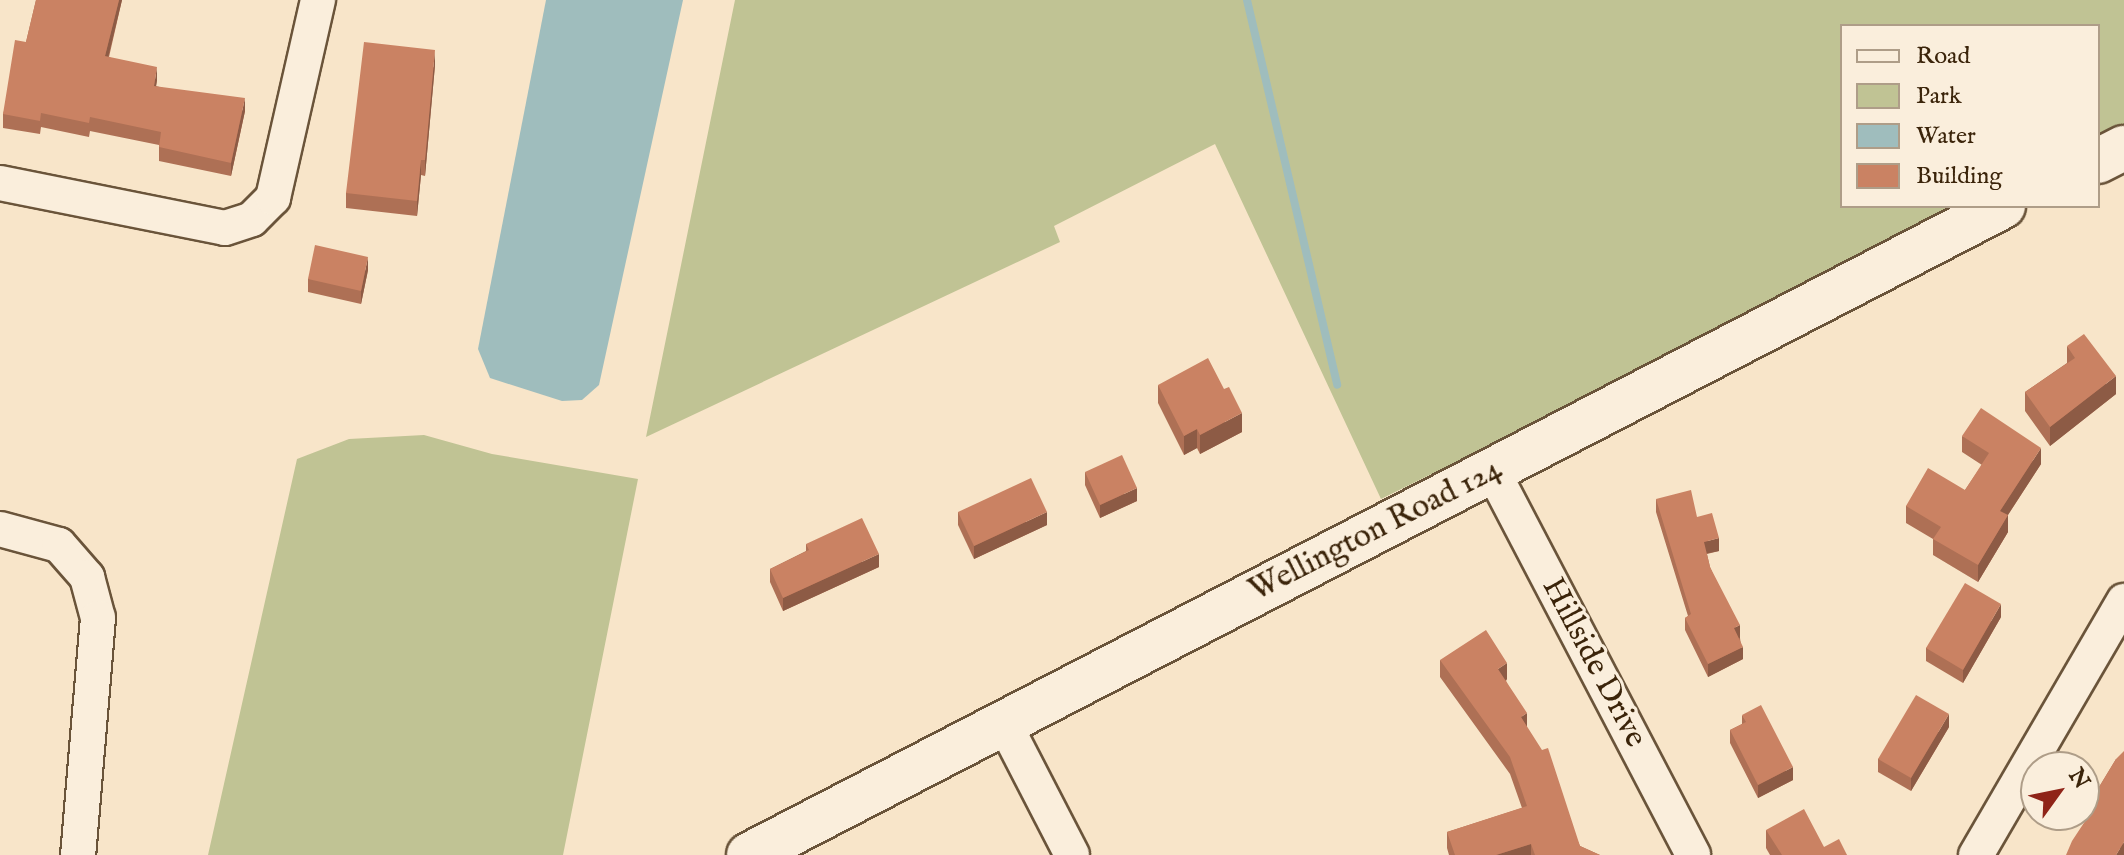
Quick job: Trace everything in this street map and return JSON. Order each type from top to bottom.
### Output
[{"type":"main road","points":[[2100,160],[2124,148]]},
{"type":"main road","name":"Wellington Road 124","points":[[749,855],[1999,208]]},
{"type":"street","points":[[0,183],[225,228],[252,219],[273,198],[318,0]]},
{"type":"street","name":"Hillside Drive","points":[[1492,470],[1693,855]]},
{"type":"street","points":[[0,529],[59,545],[87,577],[98,618],[78,855]]},
{"type":"street","points":[[1976,855],[2124,601]]},
{"type":"street","points":[[1004,723],[1072,855]]},
{"type":"green space","points":[[735,0],[2124,0],[2124,132],[2100,144],[2100,24],[1840,24],[1840,208],[1970,208],[1381,499],[1215,144],[1054,226],[1060,242],[646,437]]},
{"type":"green space","points":[[424,435],[492,454],[638,479],[563,855],[208,855],[297,459],[349,439]]},
{"type":"water","points":[[546,0],[683,0],[599,385],[582,400],[562,401],[490,378],[478,349]]},
{"type":"building","points":[[36,0],[119,0],[105,56],[157,67],[154,86],[245,98],[231,163],[159,147],[161,132],[90,117],[89,123],[41,113],[40,121],[3,114],[15,40],[26,42]]},
{"type":"building","points":[[364,42],[435,50],[425,160],[421,160],[417,201],[346,193]]},
{"type":"building","points":[[315,245],[368,257],[361,291],[308,279]]},
{"type":"building","points":[[2084,334],[2116,376],[2050,427],[2025,392],[2075,358],[2067,346]]},
{"type":"building","points":[[1208,358],[1224,389],[1229,387],[1242,413],[1200,435],[1197,429],[1184,436],[1158,385]]},
{"type":"building","points":[[1981,408],[2041,448],[2000,511],[2008,515],[1978,565],[1933,539],[1941,527],[1906,506],[1928,468],[1965,490],[1989,453],[1962,436]]},
{"type":"building","points":[[1122,455],[1137,488],[1100,505],[1085,472]]},
{"type":"building","points":[[1031,478],[1047,512],[974,546],[958,512]]},
{"type":"building","points":[[1691,490],[1697,517],[1712,513],[1719,538],[1704,542],[1710,567],[1740,625],[1734,628],[1743,647],[1708,664],[1685,618],[1691,614],[1656,499]]},
{"type":"building","points":[[862,518],[879,554],[783,598],[770,569],[809,550],[806,544]]},
{"type":"building","points":[[1965,583],[2001,604],[1963,670],[1926,648]]},
{"type":"building","points":[[1486,630],[1507,663],[1498,669],[1527,713],[1521,717],[1542,750],[1548,748],[1580,846],[1600,855],[1535,855],[1531,844],[1496,855],[1455,855],[1447,832],[1527,806],[1510,757],[1440,660]]},
{"type":"building","points":[[1916,695],[1949,714],[1911,778],[1878,759]]},
{"type":"building","points":[[1761,705],[1793,767],[1758,785],[1730,730],[1746,722],[1742,715]]},
{"type":"building","points":[[2124,751],[2124,842],[2116,855],[2066,855],[2079,831],[2100,831],[2100,785]]},
{"type":"building","points":[[1804,809],[1824,847],[1839,839],[1847,855],[1782,855],[1766,830]]},
{"type":"waterway","points":[[1247,0],[1337,385]]}]
